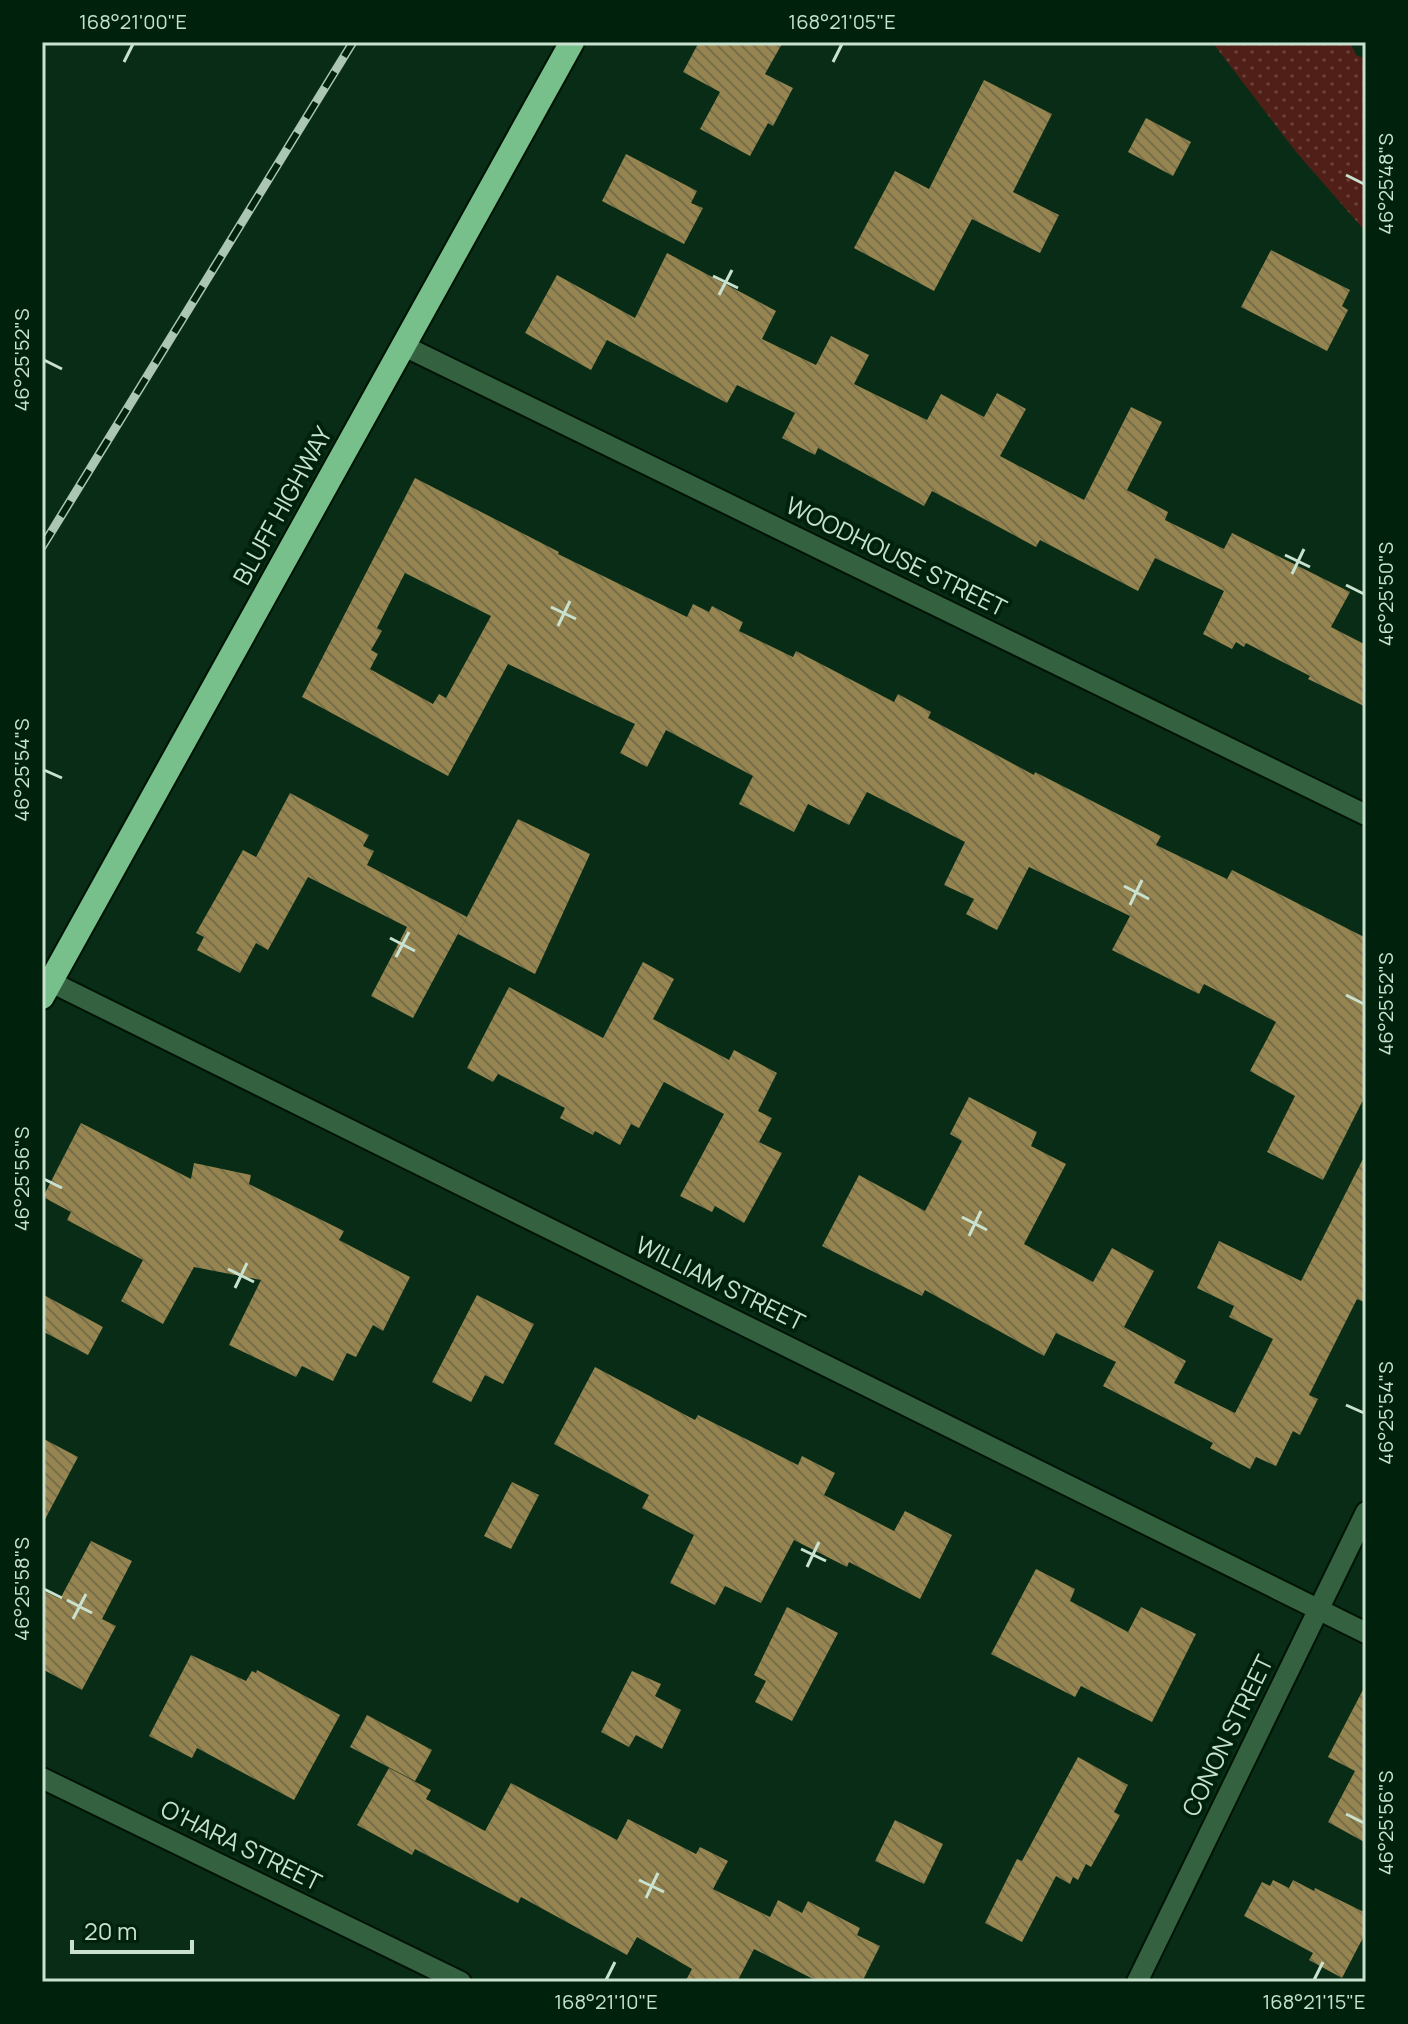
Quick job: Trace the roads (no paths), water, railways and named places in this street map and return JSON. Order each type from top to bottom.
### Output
[{"type":"highway","name":"BLUFF HIGHWAY","points":[[46,989],[572,42]]},
{"type":"street","name":"WOODHOUSE STREET","points":[[404,346],[1366,815]]},
{"type":"street","name":"WILLIAM STREET","points":[[46,989],[1366,1633]]},
{"type":"street","name":"CONON STREET","points":[[1137,1982],[1366,1512]]},
{"type":"street","name":"O'HARA STREET","points":[[42,1778],[461,1982]]},
{"type":"railway","points":[[42,547],[353,42]]}]
